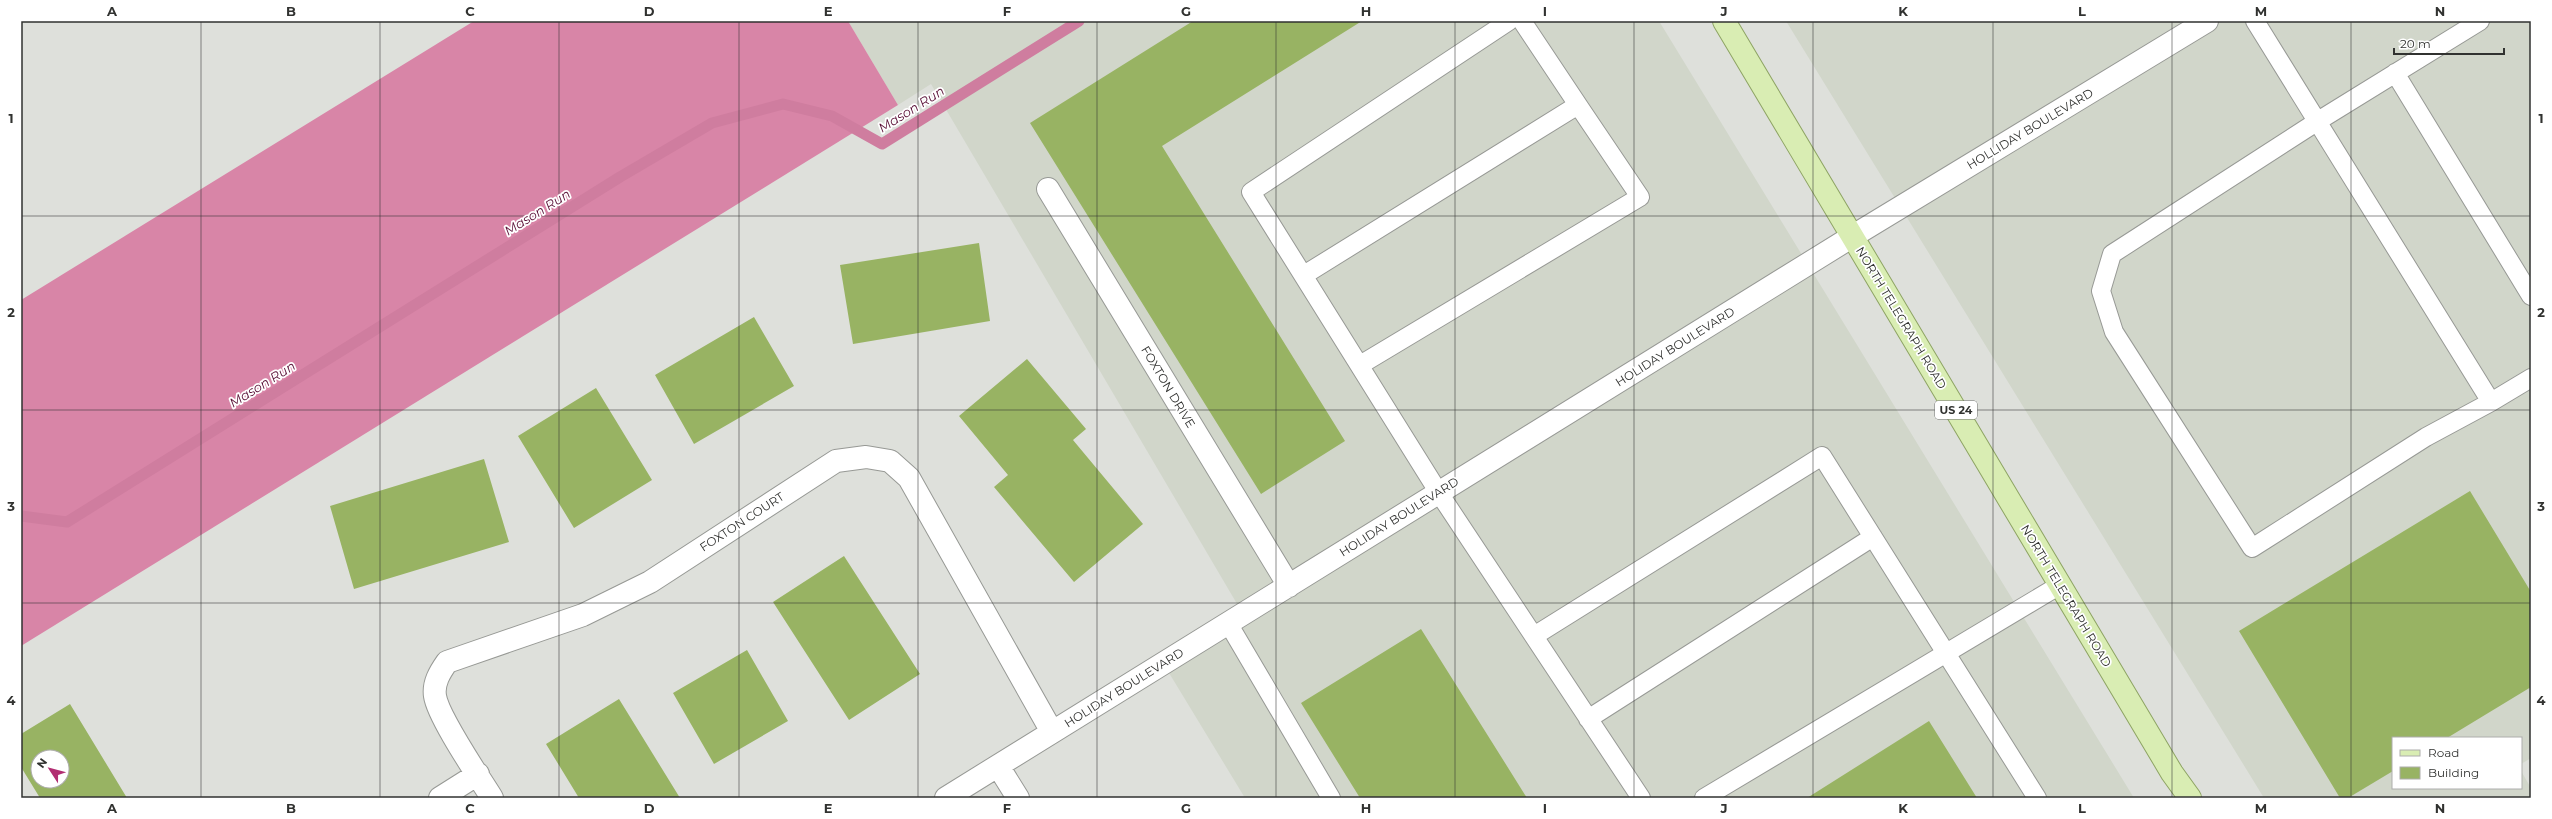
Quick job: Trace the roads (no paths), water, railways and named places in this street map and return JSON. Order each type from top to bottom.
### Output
[{"type":"main road","name":"NORTH TELEGRAPH ROAD","points":[[1724,21],[2172,773],[2190,798]]},
{"type":"street","name":"HOLLIDAY BOULEVARD","points":[[1853,236],[2207,21]]},
{"type":"street","name":"FOXTON DRIVE","points":[[1048,189],[1289,586]]},
{"type":"street","name":"HOLIDAY BOULEVARD","points":[[946,798],[1853,236]]},
{"type":"street","name":"FOXTON COURT","points":[[492,798],[441,712],[435,696],[438,676],[447,662],[583,615],[623,597],[650,582],[836,461],[866,457],[890,462],[909,478],[1052,732]]},
{"type":"street","points":[[998,766],[1018,798]]},
{"type":"street","points":[[440,798],[478,774]]},
{"type":"lane","points":[[1509,21],[1252,192],[1439,493],[1640,798]]},
{"type":"lane","points":[[1360,365],[1640,197],[1522,21]]},
{"type":"lane","points":[[2255,21],[2491,402]]},
{"type":"lane","points":[[2480,21],[2318,121],[2112,254],[2101,291],[2114,332],[2252,548],[2426,437],[2491,402],[2531,378]]},
{"type":"lane","points":[[2395,74],[2531,296]]},
{"type":"lane","points":[[1304,275],[1578,105]]},
{"type":"lane","points":[[1534,636],[1822,456],[2037,798]]},
{"type":"lane","points":[[1588,719],[1873,537]]},
{"type":"lane","points":[[1704,798],[2060,585]]},
{"type":"lane","points":[[1228,623],[1332,798]]},
{"type":"waterway","name":"Mason Run","points":[[21,516],[67,522],[620,177],[712,123],[783,104],[832,116],[882,144],[1079,21]]}]
